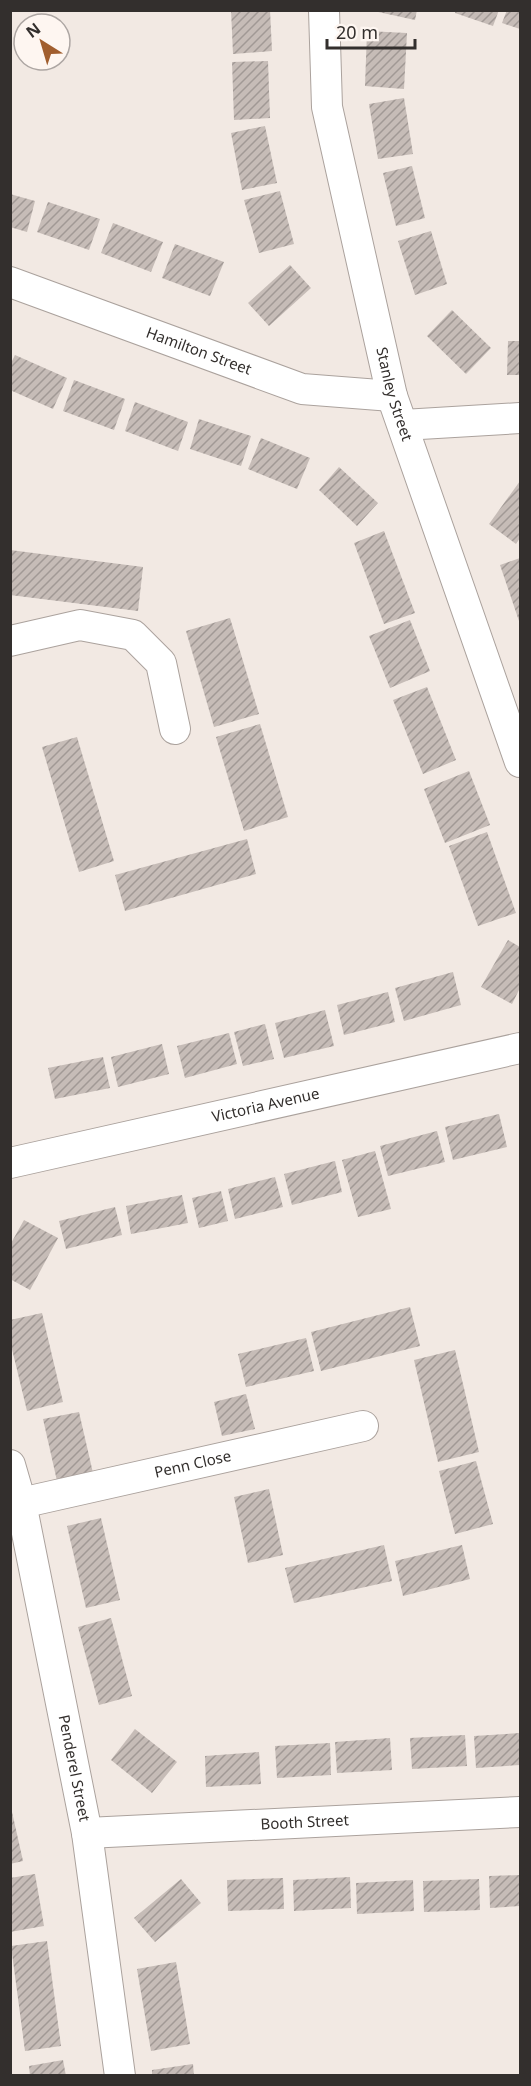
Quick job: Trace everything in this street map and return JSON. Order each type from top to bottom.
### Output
[{"type":"street","name":"Stanley Street","points":[[324,10],[327,107],[392,396],[520,762]]},
{"type":"street","name":"Hamilton Street","points":[[10,282],[302,389],[392,396]]},
{"type":"street","points":[[403,425],[520,418]]},
{"type":"street","points":[[10,641],[80,625],[132,635],[161,663],[175,729]]},
{"type":"street","name":"Victoria Avenue","points":[[10,1163],[520,1048]]},
{"type":"street","name":"Penn Close","points":[[21,1503],[363,1426]]},
{"type":"street","name":"Penderel Street","points":[[10,1465],[21,1503],[87,1833],[120,2076]]},
{"type":"street","name":"Booth Street","points":[[87,1833],[520,1812]]},
{"type":"building","points":[[231,10],[270,10],[272,51],[233,54]]},
{"type":"building","points":[[369,10],[417,10],[415,20]]},
{"type":"building","points":[[456,10],[499,10],[493,26],[455,13]]},
{"type":"building","points":[[507,10],[520,10],[520,29],[502,23]]},
{"type":"building","points":[[367,31],[407,33],[404,89],[365,86]]},
{"type":"building","points":[[268,61],[270,118],[234,120],[232,62]]},
{"type":"building","points":[[404,98],[413,154],[378,159],[369,104]]},
{"type":"building","points":[[265,126],[277,183],[242,190],[231,133]]},
{"type":"building","points":[[412,166],[425,218],[396,226],[383,173]]},
{"type":"building","points":[[280,191],[294,244],[259,253],[244,200]]},
{"type":"building","points":[[10,194],[35,201],[27,232],[10,227]]},
{"type":"building","points":[[48,202],[100,219],[89,250],[37,232]]},
{"type":"building","points":[[113,223],[163,242],[151,272],[101,253]]},
{"type":"building","points":[[431,231],[447,284],[415,295],[398,241]]},
{"type":"building","points":[[175,244],[224,262],[210,296],[162,278]]},
{"type":"building","points":[[290,265],[311,288],[269,326],[248,303]]},
{"type":"building","points":[[452,310],[491,348],[466,374],[427,336]]},
{"type":"building","points":[[508,341],[520,341],[520,375],[507,375]]},
{"type":"building","points":[[15,355],[67,378],[53,409],[10,390],[10,365]]},
{"type":"building","points":[[74,380],[125,399],[114,430],[63,411]]},
{"type":"building","points":[[135,402],[188,422],[178,451],[125,431]]},
{"type":"building","points":[[199,419],[251,436],[241,466],[190,449]]},
{"type":"building","points":[[261,438],[310,458],[297,489],[248,469]]},
{"type":"building","points":[[339,467],[378,503],[357,526],[319,490]]},
{"type":"building","points":[[520,481],[520,538],[516,544],[489,524]]},
{"type":"building","points":[[384,531],[415,613],[384,624],[354,543]]},
{"type":"building","points":[[10,550],[143,567],[138,611],[10,595]]},
{"type":"building","points":[[520,558],[520,624],[500,565]]},
{"type":"building","points":[[230,618],[259,714],[214,727],[186,631]]},
{"type":"building","points":[[410,620],[430,671],[390,688],[369,636]]},
{"type":"building","points":[[427,687],[456,760],[423,774],[393,700]]},
{"type":"building","points":[[260,724],[288,817],[244,831],[216,737]]},
{"type":"building","points":[[77,737],[114,861],[79,872],[42,747]]},
{"type":"building","points":[[469,771],[490,825],[445,843],[424,789]]},
{"type":"building","points":[[487,832],[516,913],[478,926],[449,846]]},
{"type":"building","points":[[247,839],[256,874],[125,911],[115,875]]},
{"type":"building","points":[[508,940],[520,947],[520,988],[512,1004],[481,987]]},
{"type":"building","points":[[453,972],[461,1005],[404,1021],[395,988]]},
{"type":"building","points":[[388,992],[395,1022],[344,1035],[337,1005]]},
{"type":"building","points":[[325,1010],[334,1046],[284,1058],[275,1023]]},
{"type":"building","points":[[265,1024],[274,1059],[243,1066],[234,1032]]},
{"type":"building","points":[[229,1033],[237,1064],[185,1078],[177,1046]]},
{"type":"building","points":[[162,1044],[169,1074],[118,1087],[111,1057]]},
{"type":"building","points":[[103,1057],[110,1088],[55,1099],[48,1068]]},
{"type":"building","points":[[499,1114],[507,1147],[453,1160],[445,1127]]},
{"type":"building","points":[[437,1131],[445,1162],[388,1176],[380,1146]]},
{"type":"building","points":[[375,1151],[391,1209],[358,1217],[342,1160]]},
{"type":"building","points":[[335,1161],[342,1192],[292,1205],[284,1174]]},
{"type":"building","points":[[275,1177],[283,1207],[235,1219],[228,1189]]},
{"type":"building","points":[[221,1191],[228,1221],[199,1228],[192,1198]]},
{"type":"building","points":[[182,1195],[188,1223],[131,1234],[126,1206]]},
{"type":"building","points":[[115,1207],[122,1235],[66,1249],[59,1221]]},
{"type":"building","points":[[24,1220],[58,1238],[30,1290],[10,1279],[10,1245]]},
{"type":"building","points":[[410,1307],[420,1346],[321,1371],[311,1332]]},
{"type":"building","points":[[42,1313],[63,1402],[27,1411],[10,1341],[10,1320]]},
{"type":"building","points":[[306,1338],[314,1371],[246,1387],[238,1354]]},
{"type":"building","points":[[455,1350],[479,1452],[438,1462],[414,1360]]},
{"type":"building","points":[[246,1394],[255,1429],[222,1436],[214,1402]]},
{"type":"building","points":[[79,1412],[93,1473],[57,1481],[43,1419]]},
{"type":"building","points":[[476,1461],[493,1524],[455,1534],[439,1471]]},
{"type":"building","points":[[269,1489],[283,1555],[248,1563],[234,1497]]},
{"type":"building","points":[[101,1518],[120,1600],[86,1608],[67,1526]]},
{"type":"building","points":[[384,1545],[392,1581],[294,1603],[285,1568]]},
{"type":"building","points":[[462,1545],[470,1579],[403,1596],[395,1561]]},
{"type":"building","points":[[111,1618],[132,1696],[99,1705],[78,1627]]},
{"type":"building","points":[[135,1729],[177,1762],[152,1793],[111,1760]]},
{"type":"building","points":[[520,1733],[520,1765],[476,1768],[474,1736]]},
{"type":"building","points":[[465,1735],[467,1766],[412,1769],[410,1738]]},
{"type":"building","points":[[390,1738],[392,1770],[337,1773],[335,1742]]},
{"type":"building","points":[[330,1743],[331,1775],[277,1778],[275,1746]]},
{"type":"building","points":[[259,1752],[261,1784],[206,1787],[205,1756]]},
{"type":"building","points":[[10,1803],[23,1861],[10,1864]]},
{"type":"building","points":[[35,1874],[44,1926],[10,1932],[10,1878]]},
{"type":"building","points":[[520,1875],[520,1906],[490,1908],[489,1876]]},
{"type":"building","points":[[350,1877],[351,1908],[294,1911],[293,1880]]},
{"type":"building","points":[[283,1878],[284,1909],[228,1911],[227,1880]]},
{"type":"building","points":[[181,1879],[201,1903],[155,1942],[134,1918]]},
{"type":"building","points":[[479,1879],[480,1910],[424,1912],[423,1881]]},
{"type":"building","points":[[413,1880],[414,1911],[357,1914],[356,1883]]},
{"type":"building","points":[[47,1941],[61,2046],[25,2051],[11,1946]]},
{"type":"building","points":[[176,1962],[190,2044],[151,2051],[137,1969]]},
{"type":"building","points":[[63,2060],[66,2076],[30,2076],[29,2066]]},
{"type":"building","points":[[193,2064],[194,2076],[152,2076],[152,2070]]}]
